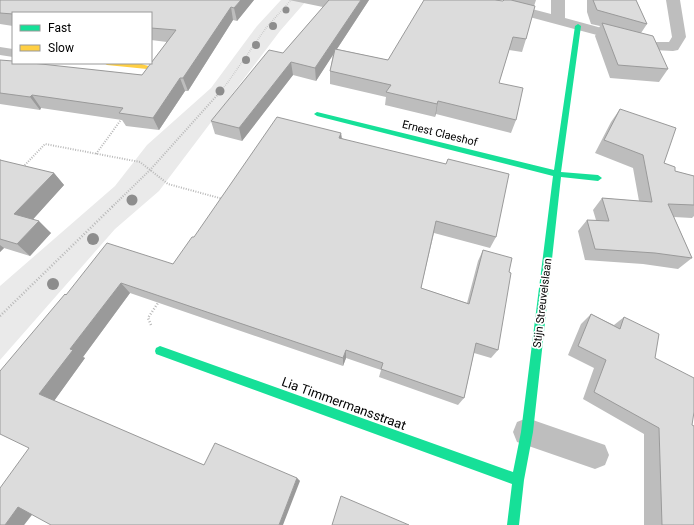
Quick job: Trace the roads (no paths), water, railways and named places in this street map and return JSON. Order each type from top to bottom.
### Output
[{"type":"street","points":[[482,0],[653,46],[673,47],[679,37],[673,0]]},
{"type":"street","points":[[558,0],[558,20]]},
{"type":"street","name":"Stijn Streuvelslaan","points":[[513,525],[518,480],[527,432],[557,174],[578,26]]},
{"type":"street","points":[[0,51],[12,53]]},
{"type":"street","points":[[117,64],[147,67]]},
{"type":"street","name":"Ernest Claeshof","points":[[317,114],[557,174]]},
{"type":"street","points":[[557,174],[598,178]]},
{"type":"street","name":"Lia Timmermansstraat","points":[[160,350],[518,480]]},
{"type":"street","points":[[527,432],[595,455]]}]
